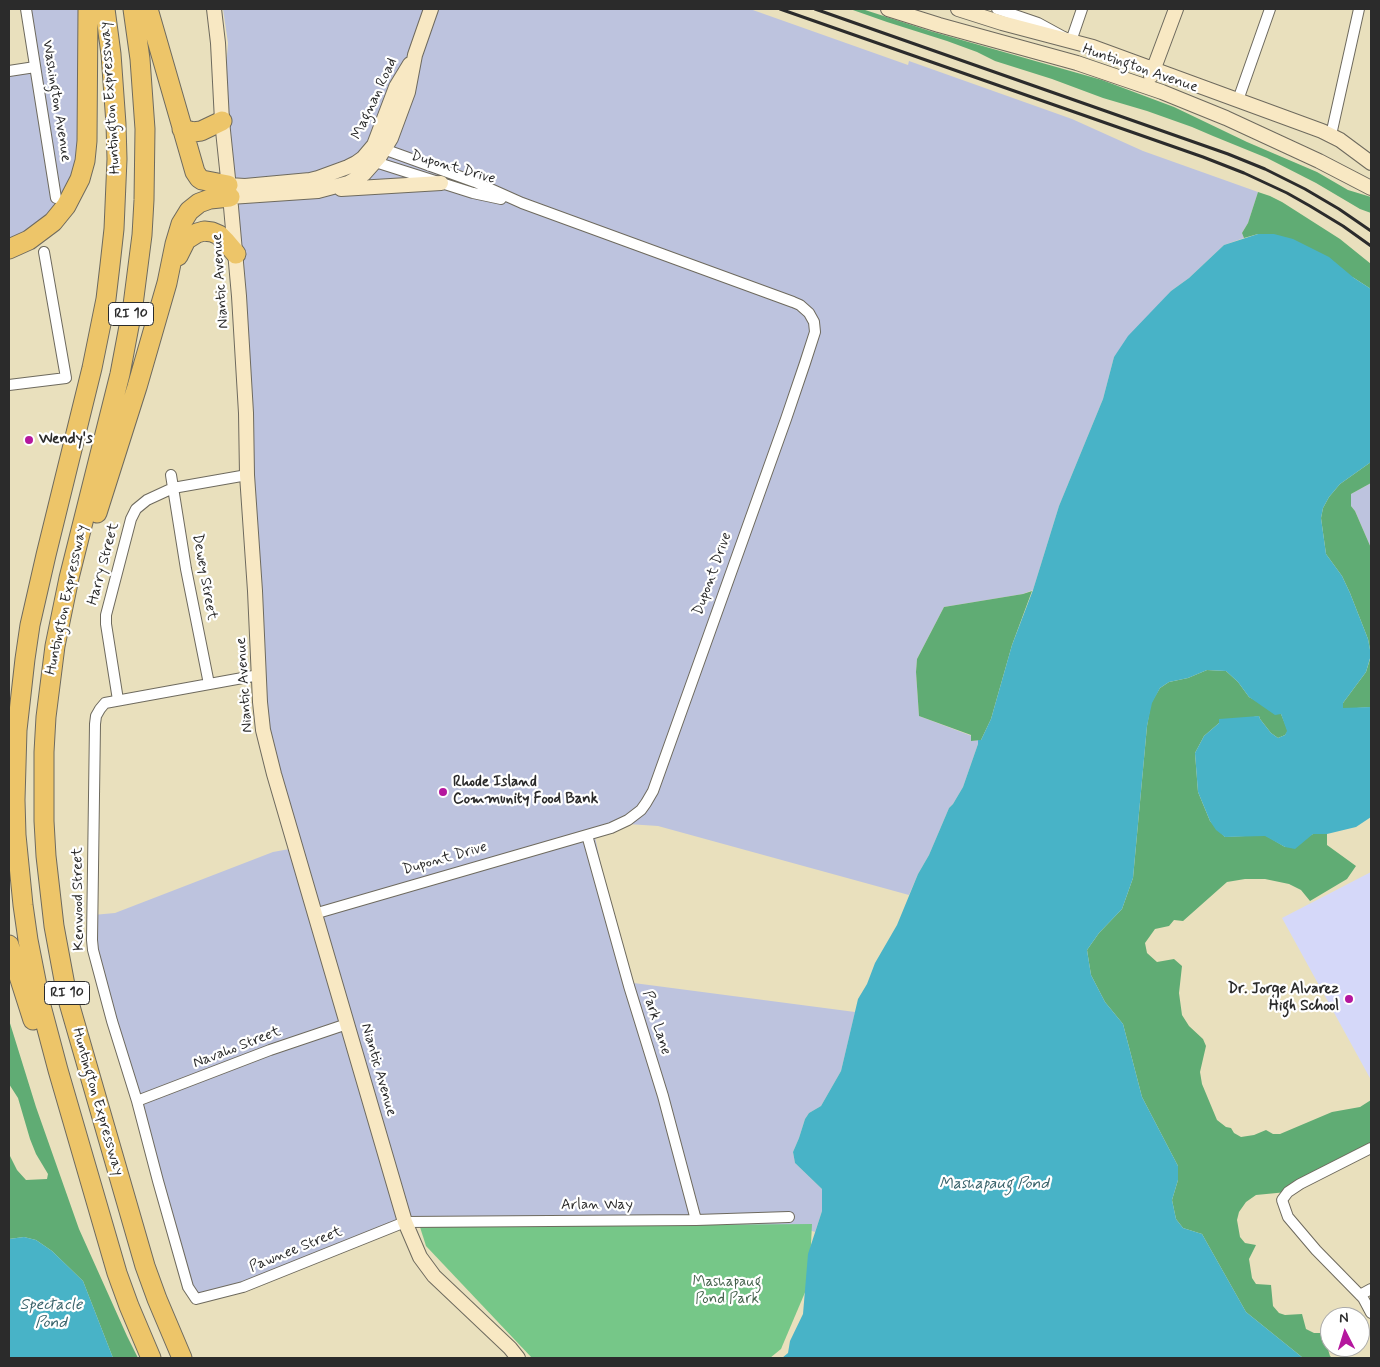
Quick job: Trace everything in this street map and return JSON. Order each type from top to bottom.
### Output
[{"type":"highway","points":[[9,249],[37,235],[53,222],[69,201],[80,179],[85,161],[87,141],[88,9]]},
{"type":"highway","name":"Huntington Expressway","points":[[105,9],[113,80],[117,159],[114,229],[106,299],[96,350],[30,625],[20,694],[16,764],[17,844],[22,905],[33,972],[43,1014],[117,1273],[151,1358]]},
{"type":"highway","name":"Huntington Expressway","points":[[133,9],[140,59],[145,130],[144,200],[138,271],[120,374],[61,613],[46,718],[44,821],[54,926],[65,987],[76,1030],[135,1232],[157,1299],[182,1358]]},
{"type":"highway","points":[[148,9],[194,168],[199,178],[229,191]]},
{"type":"highway","points":[[182,129],[193,132],[201,131],[222,121]]},
{"type":"highway","points":[[61,613],[110,474],[167,283],[177,236],[186,215],[195,205],[229,191]]},
{"type":"highway","points":[[167,283],[181,247],[186,240],[196,233],[208,231],[219,235],[236,254]]},
{"type":"highway","points":[[9,945],[50,1073],[82,1154]]},
{"type":"street","name":"Washington Avenue","points":[[26,9],[56,198]]},
{"type":"street","name":"Niantic Avenue","points":[[214,9],[218,43],[222,121],[236,254],[263,730],[314,914],[405,1222],[420,1257],[434,1276],[510,1348],[518,1358]]},
{"type":"street","name":"Magnan Road","points":[[314,185],[318,178],[369,160],[379,147],[396,87],[415,55],[431,9]]},
{"type":"street","name":"Huntington Avenue","points":[[888,9],[948,28],[1077,63],[1148,87],[1226,118],[1371,188]]},
{"type":"street","name":"Huntington Avenue","points":[[958,9],[1002,23],[1100,49],[1332,135],[1371,163]]},
{"type":"street","name":"Huntington Avenue","points":[[997,9],[1038,23],[1071,40]]},
{"type":"street","points":[[1071,40],[1082,9]]},
{"type":"street","points":[[1148,87],[1176,9]]},
{"type":"street","points":[[1238,100],[1270,9]]},
{"type":"street","points":[[1332,135],[1359,9]]},
{"type":"street","points":[[9,71],[35,67]]},
{"type":"street","name":"Dupont Drive","points":[[314,914],[611,828],[628,820],[641,810],[653,791],[806,363],[814,327],[814,322],[809,313],[793,302],[522,204],[475,182],[379,147]]},
{"type":"street","name":"Dupont Drive","points":[[369,160],[473,193],[522,204]]},
{"type":"street","points":[[229,191],[245,186],[441,183]]},
{"type":"street","points":[[9,385],[66,378],[44,252]]},
{"type":"street","name":"Dewey Street","points":[[171,475],[186,569],[209,684]]},
{"type":"street","points":[[173,488],[248,475]]},
{"type":"street","name":"Harry Street","points":[[118,700],[106,615],[131,519],[136,509],[147,500],[173,488]]},
{"type":"street","name":"Kenwood Street","points":[[196,1300],[188,1287],[93,950],[95,724],[96,716],[105,703],[259,676]]},
{"type":"street","name":"Park Lane","points":[[587,835],[629,986],[663,1096],[696,1220]]},
{"type":"street","name":"Navaho Street","points":[[137,1101],[270,1050],[348,1024]]},
{"type":"street","points":[[1371,1148],[1300,1184],[1288,1192],[1282,1200],[1288,1217],[1316,1250],[1360,1295],[1371,1312]]},
{"type":"street","name":"Arlan Way","points":[[405,1222],[696,1220],[789,1217]]},
{"type":"street","name":"Pawnee Street","points":[[196,1300],[243,1287],[405,1222]]},
{"type":"street","points":[[1360,1295],[1371,1289]]},
{"type":"shaded area","points":[[27,9],[89,9],[82,181],[9,253],[9,75],[36,71]]},
{"type":"shaded area","points":[[223,9],[750,9],[908,65],[909,61],[1072,119],[1143,151],[1258,192],[1248,223],[1242,233],[1244,238],[1224,245],[1189,278],[1171,291],[1114,357],[1103,399],[1059,506],[1033,590],[1023,594],[944,607],[917,659],[919,716],[972,736],[971,741],[978,740],[978,744],[963,787],[949,808],[909,895],[658,826],[628,824],[595,837],[626,982],[855,1012],[841,1071],[821,1106],[809,1113],[805,1119],[793,1152],[795,1163],[822,1189],[822,1211],[815,1232],[800,1227],[710,1230],[695,1218],[408,1221],[248,1284],[193,1295],[98,969],[93,915],[115,913],[273,852],[295,848],[265,733],[222,121],[228,43]]},
{"type":"shaded area","points":[[1371,483],[1371,548],[1351,506],[1351,494]]},
{"type":"shaded area","name":"Dr. Jorge Alvarez High School","points":[[1371,872],[1371,1080],[1282,918]]},
{"type":"green space","points":[[850,9],[862,9],[930,31],[1102,80],[1174,107],[1247,142],[1317,172],[1348,190],[1371,197],[1371,213],[1360,209],[1316,183],[1267,158],[1192,127],[995,61],[947,41]]},
{"type":"green space","points":[[1258,192],[1282,202],[1340,239],[1371,264],[1371,289],[1354,278],[1258,234],[1244,238],[1242,233],[1248,223]]},
{"type":"green space","points":[[1371,462],[1371,483],[1351,494],[1351,506],[1371,548],[1371,655],[1368,639],[1350,593],[1342,576],[1326,554],[1321,518],[1323,508],[1329,497],[1340,484]]},
{"type":"green space","points":[[1032,591],[1012,645],[991,719],[981,740],[971,741],[971,735],[919,716],[917,659],[944,607]]},
{"type":"green space","points":[[1371,656],[1371,707],[1342,709],[1343,703],[1366,672]]},
{"type":"green space","points":[[1207,670],[1226,671],[1238,682],[1249,697],[1281,714],[1288,731],[1285,735],[1278,738],[1271,733],[1259,716],[1219,723],[1204,736],[1195,753],[1198,792],[1210,821],[1225,837],[1265,835],[1285,847],[1313,834],[1327,834],[1327,845],[1356,866],[1347,879],[1310,901],[1301,890],[1289,884],[1265,879],[1245,879],[1227,882],[1183,921],[1174,920],[1169,926],[1155,929],[1145,943],[1147,953],[1157,962],[1174,959],[1182,966],[1179,993],[1182,1015],[1189,1026],[1203,1039],[1206,1046],[1200,1072],[1202,1084],[1217,1120],[1226,1127],[1231,1128],[1234,1133],[1241,1137],[1254,1135],[1266,1130],[1273,1134],[1280,1134],[1332,1112],[1360,1107],[1371,1100],[1371,1147],[1287,1192],[1256,1195],[1246,1202],[1239,1212],[1237,1220],[1240,1237],[1245,1243],[1256,1245],[1249,1259],[1252,1278],[1256,1284],[1271,1285],[1273,1306],[1279,1313],[1285,1315],[1302,1314],[1306,1329],[1314,1333],[1320,1333],[1320,1357],[1332,1358],[1303,1358],[1246,1312],[1202,1234],[1183,1228],[1176,1219],[1172,1200],[1178,1180],[1178,1166],[1142,1097],[1123,1024],[1105,1002],[1091,975],[1087,950],[1099,933],[1122,909],[1133,878],[1147,726],[1151,703],[1160,688],[1169,682],[1188,678]]},
{"type":"green space","points":[[9,1020],[36,1107],[79,1229],[138,1358],[113,1358],[83,1281],[52,1251],[36,1240],[24,1237],[9,1239],[9,1154],[17,1170],[26,1180],[47,1179],[48,1174],[36,1154],[18,1098],[9,1084]]},
{"type":"green space","name":"Mashapaug Pond Park","points":[[812,1224],[809,1283],[781,1349],[770,1358],[532,1358],[426,1246],[420,1227]]},
{"type":"water","name":"Mashapaug Pond","points":[[1258,234],[1274,234],[1293,239],[1329,257],[1354,278],[1371,289],[1371,462],[1340,484],[1329,497],[1323,508],[1321,518],[1326,554],[1342,576],[1350,593],[1368,639],[1371,655],[1366,672],[1343,703],[1343,708],[1371,707],[1371,817],[1356,827],[1327,834],[1313,834],[1295,849],[1285,847],[1265,836],[1225,837],[1216,830],[1210,821],[1198,792],[1195,753],[1204,736],[1219,723],[1219,719],[1259,716],[1271,733],[1278,738],[1285,735],[1287,731],[1281,714],[1275,715],[1249,697],[1238,682],[1226,671],[1207,670],[1188,678],[1169,682],[1160,688],[1152,703],[1147,726],[1133,878],[1122,909],[1099,933],[1087,950],[1091,975],[1105,1002],[1123,1024],[1142,1097],[1178,1166],[1178,1180],[1172,1200],[1176,1219],[1183,1228],[1202,1234],[1246,1312],[1303,1358],[782,1358],[788,1353],[790,1341],[803,1314],[808,1254],[822,1211],[822,1189],[795,1163],[793,1152],[805,1119],[809,1113],[821,1106],[841,1071],[858,999],[867,984],[875,963],[897,925],[918,874],[929,855],[949,808],[963,787],[978,740],[981,740],[991,719],[1012,645],[1033,590],[1059,506],[1103,399],[1114,357],[1128,336],[1171,291],[1189,278],[1224,245]]},
{"type":"water","name":"Spectacle Pond","points":[[24,1237],[36,1240],[52,1251],[83,1281],[113,1358],[9,1358],[9,1239]]},
{"type":"railway","points":[[780,9],[1244,173],[1310,206],[1371,246]]},
{"type":"railway","points":[[815,9],[1228,154],[1265,169],[1305,189],[1371,231]]},
{"type":"place","name":"Wendy's","points":[[29,440]]},
{"type":"place","name":"Rhode Island Community Food Bank","points":[[443,792]]},
{"type":"place","name":"Dr. Jorge Alvarez High School","points":[[1349,999]]}]
